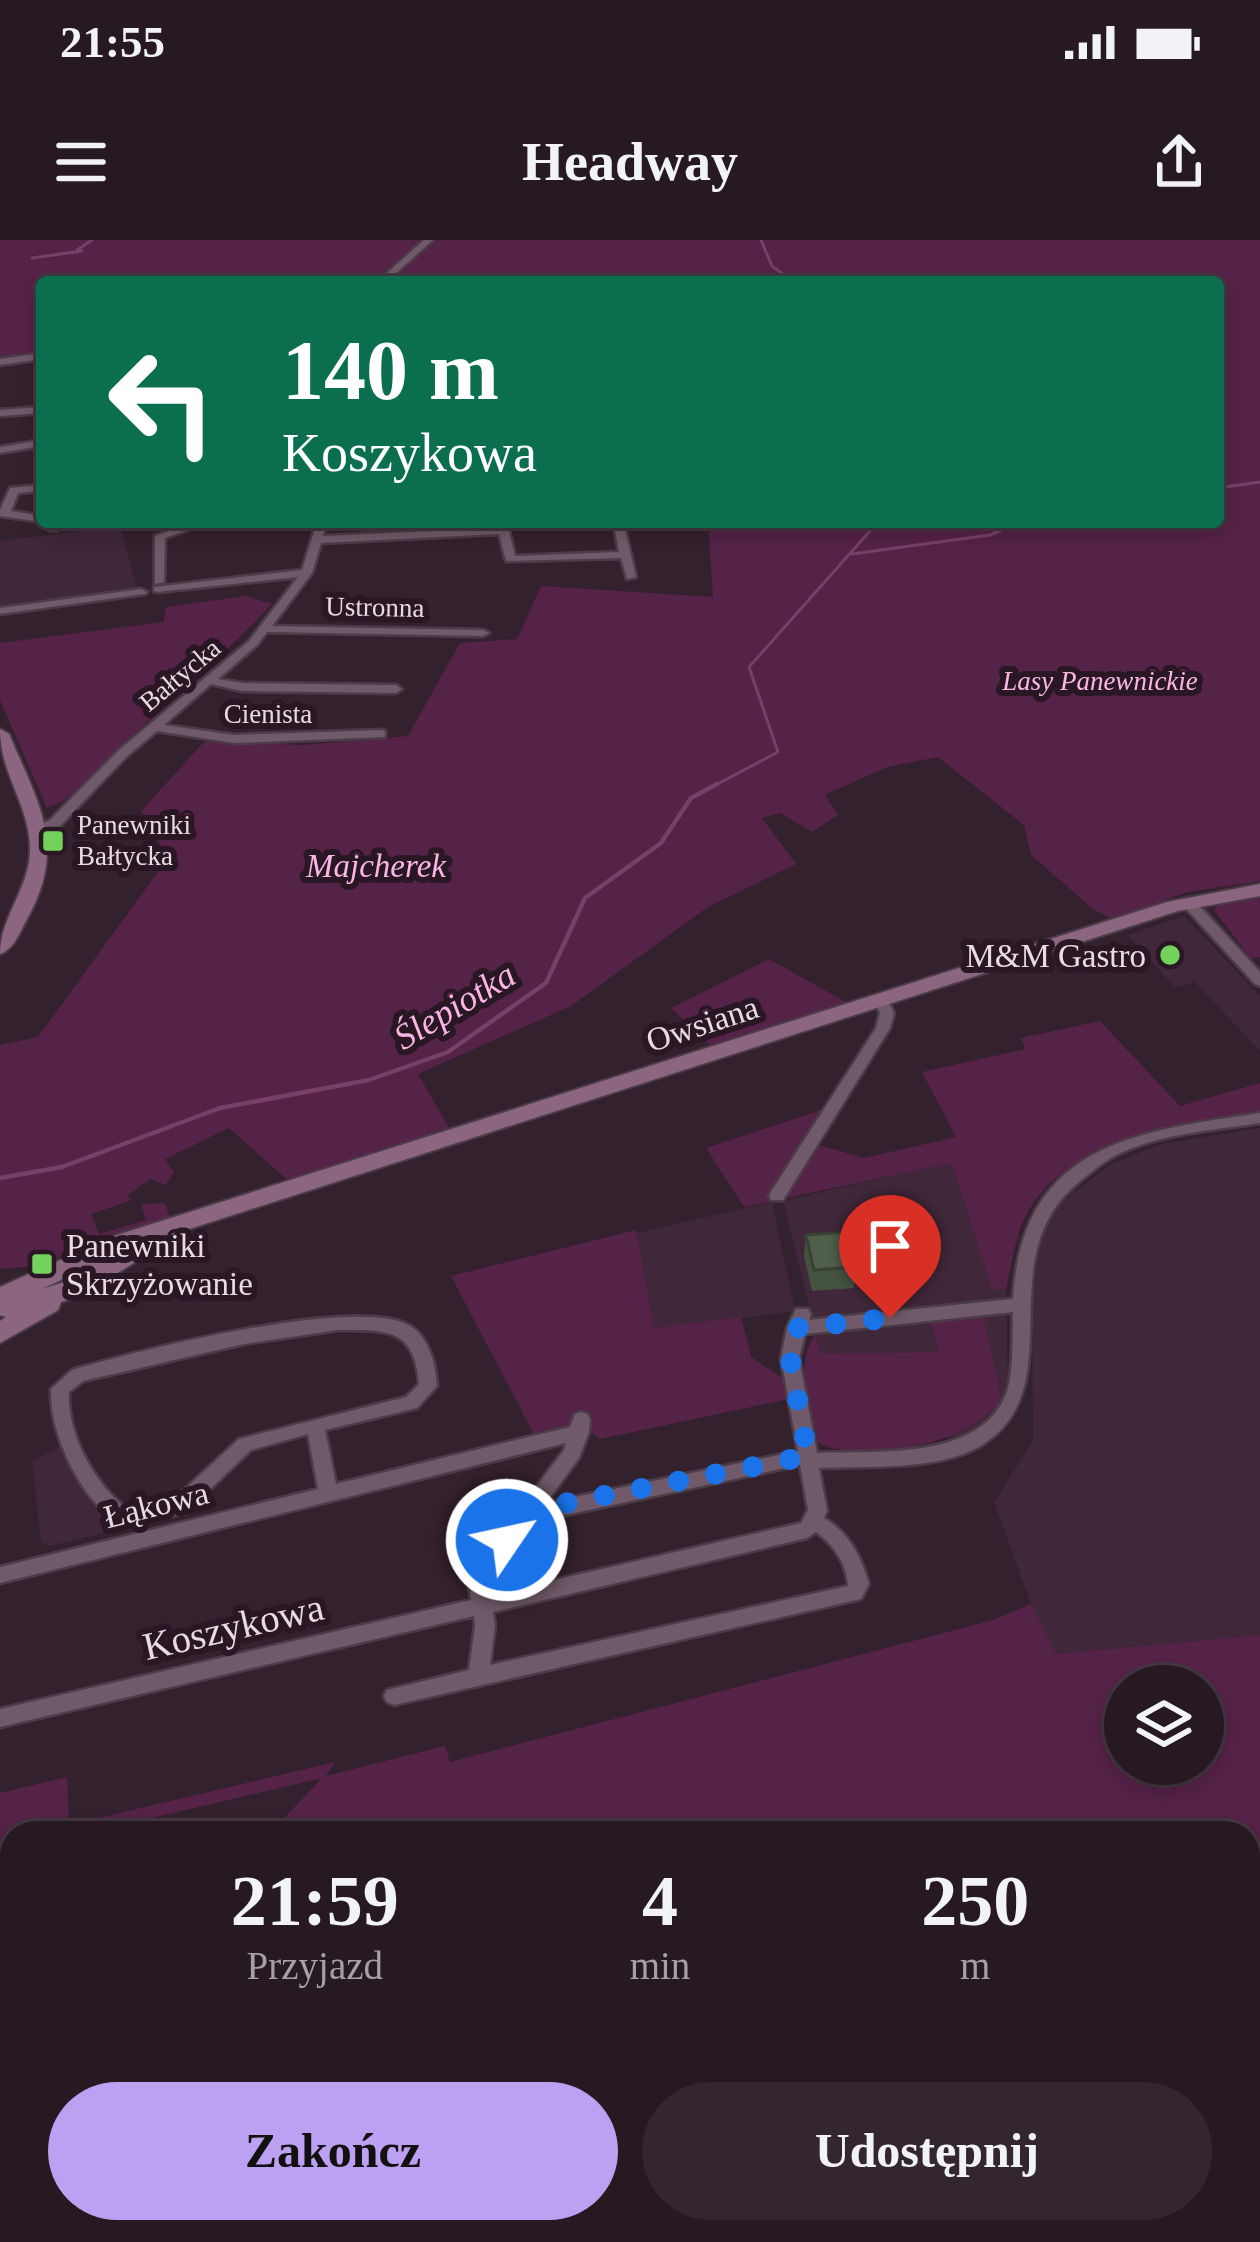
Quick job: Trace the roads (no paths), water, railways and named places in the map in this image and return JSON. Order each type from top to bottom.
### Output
[{"type":"street","points":[[388,276],[428,240]]},
{"type":"street","points":[[0,362],[36,357]]},
{"type":"street","points":[[0,413],[36,410]]},
{"type":"street","points":[[0,450],[36,443]]},
{"type":"street","points":[[36,488],[14,490],[3,514],[36,518]]},
{"type":"street","name":"Bałtycka","points":[[185,528],[160,536],[159,586],[307,574]]},
{"type":"street","name":"Bałtycka","points":[[36,824],[74,803],[265,629],[307,574],[320,528]]},
{"type":"street","points":[[316,540],[475,528]]},
{"type":"street","points":[[502,528],[510,559],[625,555]]},
{"type":"street","points":[[620,528],[631,577]]},
{"type":"street","points":[[0,610],[141,592]]},
{"type":"street","name":"Ustronna","points":[[265,629],[483,633]]},
{"type":"street","points":[[212,681],[242,687],[396,689]]},
{"type":"street","name":"Cienista","points":[[156,727],[234,739],[381,734]]},
{"type":"street","points":[[0,734],[36,824],[40,875],[0,948]]},
{"type":"street","name":"Owsiana","points":[[0,1297],[166,1232],[881,1000],[1188,902],[1260,890]]},
{"type":"street","points":[[1188,902],[1232,951],[1254,966],[1260,981]]},
{"type":"street","points":[[777,1196],[883,1028],[887,1013],[881,1000]]},
{"type":"street","points":[[479,1674],[485,1626],[484,1571],[530,1510],[809,1458],[946,1449],[987,1433],[1006,1415],[1020,1383],[1020,1264],[1034,1221],[1075,1174],[1129,1143],[1260,1118]]},
{"type":"street","name":"Owsiana","points":[[0,1313],[72,1289],[125,1249]]},
{"type":"street","points":[[0,1333],[72,1289]]},
{"type":"street","points":[[394,1696],[854,1593],[859,1584],[852,1557],[837,1537],[814,1522],[818,1510],[790,1358],[799,1321],[1021,1305]]},
{"type":"street","name":"Łąkowa","points":[[383,1325],[404,1330],[415,1339],[429,1373],[423,1396],[411,1403],[315,1425],[245,1444],[178,1507],[125,1518],[110,1505],[64,1435],[56,1404],[60,1389],[78,1376],[287,1329],[383,1325]]},
{"type":"street","points":[[315,1425],[328,1491]]},
{"type":"street","name":"Łąkowa","points":[[0,1575],[581,1425],[573,1453],[530,1510]]},
{"type":"street","name":"Koszykowa","points":[[0,1718],[807,1530],[814,1522]]},
{"type":"waterway","points":[[77,250],[92,240]]},
{"type":"waterway","name":"Ślepiotka","points":[[761,240],[772,266],[786,276]]},
{"type":"waterway","points":[[32,258],[82,251]]},
{"type":"waterway","points":[[1224,487],[1260,482]]},
{"type":"waterway","name":"Ślepiotka","points":[[712,787],[778,752],[749,667],[873,528]]},
{"type":"waterway","points":[[852,554],[990,535],[1006,528]]},
{"type":"waterway","name":"Ślepiotka","points":[[0,1178],[62,1167],[220,1108],[369,1080],[448,1052],[546,983],[585,898],[661,843],[691,798],[717,784]]},
{"type":"place","name":"Panewniki Bałtycka","points":[[53,841]]},
{"type":"place","name":"M&M Gastro","points":[[1170,955]]},
{"type":"place","name":"Panewniki Skrzyżowanie","points":[[42,1264]]},
{"type":"park label","name":"Lasy Panewnickie","points":[[1100,681]]},
{"type":"park label","name":"Majcherek","points":[[376,865]]}]
